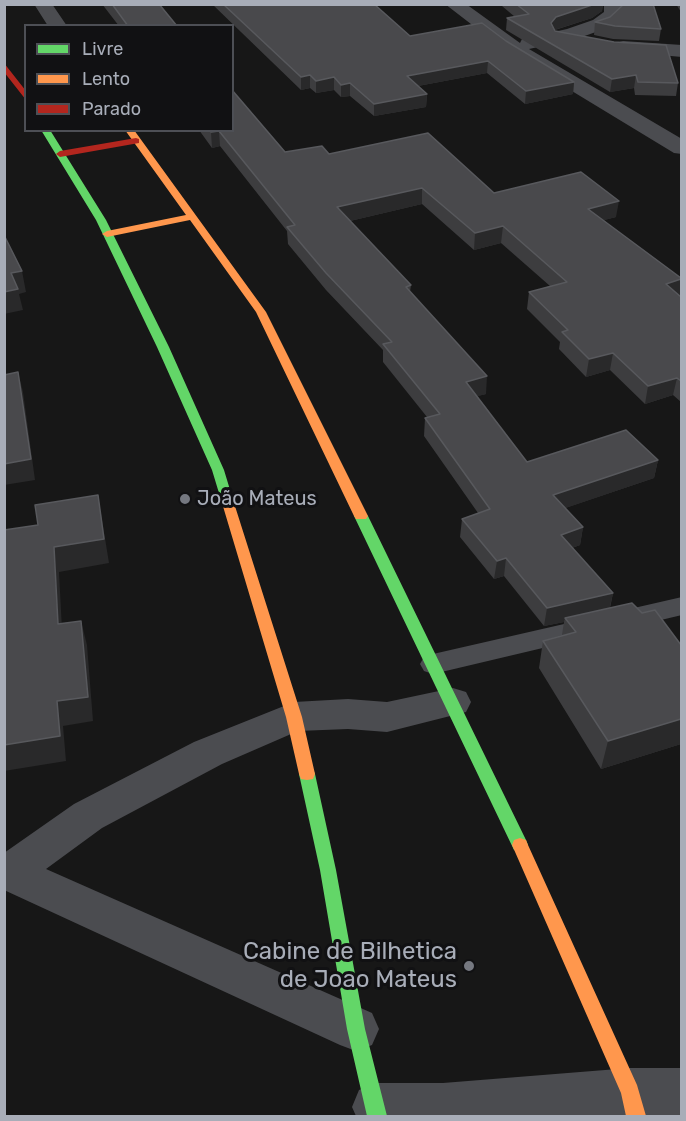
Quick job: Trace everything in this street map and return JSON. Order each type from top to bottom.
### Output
[{"type":"main road","points":[[4,65],[24,95]]},
{"type":"main road","points":[[46,132],[107,234],[163,347],[218,470],[294,717],[328,870],[356,1029],[376,1112]]},
{"type":"main road","points":[[60,154],[133,136],[261,312],[500,800],[633,1104]]},
{"type":"main road","points":[[107,234],[192,217]]},
{"type":"street","points":[[43,4],[57,24]]},
{"type":"street","points":[[454,4],[513,47],[681,148]]},
{"type":"street","points":[[513,47],[562,36],[600,24],[613,14],[613,4]]},
{"type":"street","points":[[562,36],[601,45],[681,51]]},
{"type":"street","points":[[7,872],[88,816],[208,753],[294,717],[348,714],[387,717],[453,702]]},
{"type":"street","points":[[7,872],[356,1029]]},
{"type":"street","points":[[376,1112],[443,1107],[633,1104],[681,1092]]},
{"type":"lane","points":[[434,664],[681,606]]},
{"type":"building","points":[[112,4],[159,4],[175,24],[127,24]]},
{"type":"building","points":[[223,4],[374,4],[410,36],[482,23],[506,41],[574,82],[526,91],[488,61],[407,76],[427,94],[374,104],[350,83],[341,85],[334,77],[316,81],[310,75],[301,77]]},
{"type":"building","points":[[516,4],[595,4],[556,17],[551,23],[555,31],[614,42],[666,45],[678,83],[638,82],[636,75],[612,79],[507,18],[529,14]]},
{"type":"building","points":[[624,4],[653,4],[661,29],[615,26],[595,22],[610,17]]},
{"type":"building","points":[[234,92],[285,152],[322,146],[329,154],[428,133],[494,193],[581,172],[619,201],[588,209],[681,278],[666,284],[681,297],[681,381],[677,378],[648,386],[613,353],[589,359],[562,332],[568,330],[529,292],[567,282],[503,226],[475,233],[422,188],[337,207],[411,285],[406,287],[487,376],[466,382],[527,462],[626,430],[658,460],[553,495],[583,527],[561,535],[613,593],[547,608],[506,558],[497,561],[462,519],[490,509],[425,418],[440,414],[383,344],[392,342],[326,273],[287,227],[295,225],[220,132],[234,132]]},
{"type":"building","points":[[4,235],[22,271],[11,273],[18,289],[4,292]]},
{"type":"building","points":[[18,372],[31,459],[4,464],[4,375]]},
{"type":"building","points":[[98,495],[104,539],[54,547],[58,624],[81,621],[88,697],[57,701],[60,736],[4,745],[4,530],[38,525],[35,505]]},
{"type":"building","points":[[632,603],[642,613],[655,610],[681,645],[681,719],[608,741],[543,641],[576,632],[565,618]]},
{"type":"traffic: fast","points":[[46,132],[101,220],[163,347],[218,470],[228,503]]},
{"type":"traffic: fast","points":[[361,516],[520,845]]},
{"type":"traffic: fast","points":[[307,774],[328,870],[356,1029],[377,1116]]},
{"type":"traffic: slow","points":[[130,132],[261,312],[361,516]]},
{"type":"traffic: slow","points":[[107,234],[192,217]]},
{"type":"traffic: slow","points":[[228,503],[294,717],[307,774]]},
{"type":"traffic: slow","points":[[520,845],[630,1092],[636,1116]]},
{"type":"traffic: jam","points":[[4,65],[24,95]]},
{"type":"traffic: jam","points":[[60,154],[136,141]]},
{"type":"place","name":"João Mateus","points":[[185,499]]},
{"type":"place","name":"Cabine de Bilhetica de Joao Mateus","points":[[469,966]]}]
